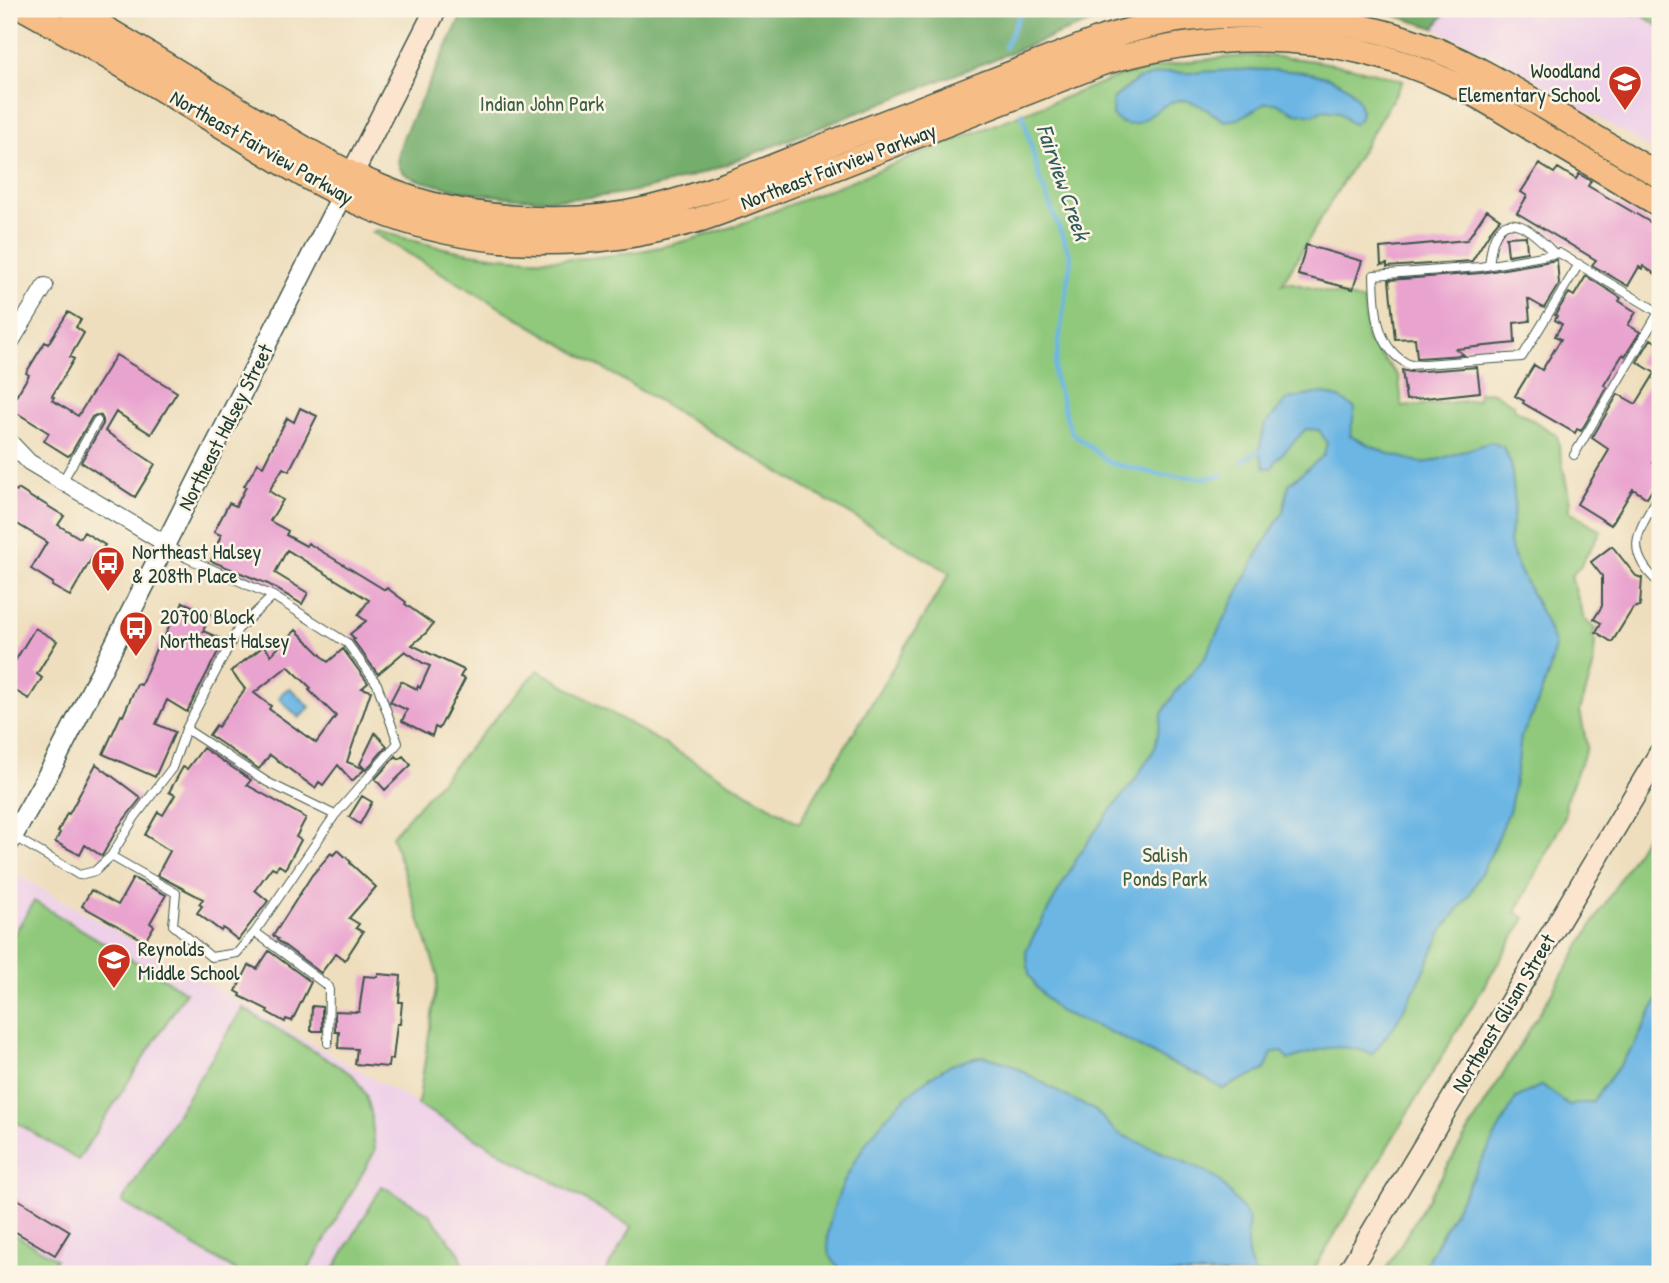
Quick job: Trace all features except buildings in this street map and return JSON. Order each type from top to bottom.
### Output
[{"type":"main road","name":"Northeast Fairview Parkway","points":[[25,9],[309,179],[393,191],[474,214],[531,218],[589,217],[628,213],[665,204],[702,193],[1103,38],[1156,24],[1221,16],[1298,17],[1346,24],[1382,32],[1438,51],[1497,79],[1660,176]]},
{"type":"main road","name":"Northeast Fairview Parkway","points":[[72,9],[321,158],[373,209],[450,232],[497,240],[596,240],[645,233],[692,222],[1102,63],[1138,52],[1213,40],[1260,39],[1330,45],[1375,55],[1429,73],[1483,99],[1660,205]]},
{"type":"main road","name":"Northeast Halsey Street","points":[[348,184],[436,9]]},
{"type":"main road","name":"Northeast Glisan Street","points":[[1347,1274],[1660,753]]},
{"type":"street","name":"Northeast Halsey Street","points":[[11,840],[57,761],[348,184]]},
{"type":"street","points":[[9,345],[45,286]]},
{"type":"street","points":[[9,441],[29,462],[166,544]]},
{"type":"lane","points":[[1489,265],[1498,232],[1506,225],[1516,223],[1526,228],[1554,253]]},
{"type":"lane","points":[[1574,455],[1660,313],[1579,264],[1559,253],[1489,265],[1374,275],[1375,306],[1380,331],[1399,360],[1410,365],[1522,357],[1579,264]]},
{"type":"lane","points":[[62,482],[97,421]]},
{"type":"lane","points":[[1660,494],[1643,523],[1636,545],[1647,571],[1660,584]]},
{"type":"lane","points":[[111,856],[176,893],[173,925],[211,957],[237,953],[255,932],[335,815],[398,743],[377,684],[347,643],[273,596],[187,558],[166,544]]},
{"type":"lane","points":[[11,840],[79,876],[95,871],[111,856],[135,817],[172,768],[186,729],[238,629],[273,596]]},
{"type":"lane","points":[[186,729],[267,782],[335,815]]},
{"type":"lane","points":[[255,932],[330,987],[328,1043]]},
{"type":"shaded area","name":"Woodland Elementary School","points":[[1447,9],[1660,9],[1660,155],[1499,58],[1435,28]]},
{"type":"shaded area","name":"Reynolds Middle School","points":[[11,871],[632,1227],[604,1274],[9,1274]]},
{"type":"green space","name":"Indian John Park","points":[[465,9],[1136,9],[1061,33],[703,173],[632,192],[560,199],[498,196],[457,189],[414,178],[400,168],[399,153],[404,135]]},
{"type":"green space","points":[[1374,9],[1447,9],[1435,28]]},
{"type":"green space","points":[[1623,9],[1660,9],[1660,27],[1637,12],[1634,16]]},
{"type":"green space","name":"Salish Ponds Park","points":[[1265,56],[1335,64],[1403,81],[1282,284],[1288,282],[1364,301],[1367,340],[1399,377],[1402,407],[1478,400],[1478,393],[1493,392],[1514,405],[1513,408],[1557,435],[1570,503],[1568,510],[1601,531],[1579,568],[1571,576],[1584,619],[1595,629],[1592,638],[1595,640],[1593,668],[1580,711],[1587,747],[1566,800],[1565,817],[1516,912],[1525,918],[1311,1274],[604,1274],[632,1227],[418,1105],[438,976],[392,836],[538,670],[799,823],[950,573],[372,232],[378,230],[424,244],[514,258],[603,257],[647,250],[738,225],[1114,78],[1189,62]]},
{"type":"green space","points":[[1660,812],[1660,995],[1634,1046],[1592,1102],[1569,1106],[1542,1085],[1420,1274],[1383,1274]]},
{"type":"green space","points":[[34,901],[186,992],[78,1160],[9,1118],[9,943]]},
{"type":"green space","points":[[243,1008],[353,1075],[366,1095],[371,1112],[375,1151],[306,1274],[241,1274],[122,1202]]},
{"type":"green space","points":[[382,1186],[428,1213],[460,1254],[464,1274],[331,1274]]},
{"type":"green space","points":[[9,1231],[56,1259],[47,1274],[9,1274]]},
{"type":"water","points":[[1285,70],[1323,76],[1339,82],[1352,92],[1360,105],[1360,116],[1354,124],[1339,112],[1323,110],[1313,115],[1296,113],[1276,103],[1266,103],[1238,119],[1225,121],[1198,105],[1180,100],[1171,102],[1138,123],[1129,125],[1112,115],[1113,99],[1138,79],[1168,72]]},
{"type":"water","points":[[1322,393],[1341,399],[1355,408],[1350,436],[1386,453],[1422,463],[1491,442],[1503,447],[1511,464],[1515,503],[1509,543],[1555,645],[1550,669],[1534,712],[1521,737],[1510,809],[1494,848],[1470,894],[1442,931],[1421,978],[1395,1025],[1372,1054],[1339,1047],[1288,1060],[1281,1051],[1272,1053],[1265,1070],[1223,1089],[1119,1036],[1058,1011],[1037,988],[1029,974],[1026,950],[1078,856],[1133,783],[1155,748],[1162,714],[1176,691],[1204,659],[1257,555],[1283,512],[1289,484],[1324,455],[1327,443],[1319,430],[1306,429],[1277,459],[1272,468],[1265,468],[1259,451],[1265,424],[1288,399]]},
{"type":"water","points":[[290,688],[310,707],[299,718],[279,698]]},
{"type":"water","points":[[1660,995],[1660,1274],[1420,1274],[1516,1098],[1542,1085],[1569,1105],[1592,1102],[1634,1046]]},
{"type":"water","points":[[984,1056],[1008,1063],[1096,1111],[1117,1133],[1218,1179],[1249,1219],[1247,1247],[1255,1274],[845,1274],[830,1256],[828,1231],[841,1189],[862,1149],[891,1112],[924,1082],[948,1067]]},
{"type":"waterway","name":"Fairview Creek","points":[[1005,47],[1020,14],[1037,9]]},
{"type":"waterway","name":"Fairview Creek","points":[[1022,112],[1040,180],[1071,258],[1054,375],[1071,432],[1110,463],[1161,475],[1207,478],[1223,475]]},
{"type":"waterway","name":"Fairview Creek","points":[[1242,461],[1259,451]]},
{"type":"place","name":"Woodland Elementary School","points":[[1625,112]]},
{"type":"place","name":"Northeast Halsey & 208th Place","points":[[108,593]]},
{"type":"place","name":"20700 Block Northeast Halsey","points":[[136,658]]},
{"type":"place","name":"Reynolds Middle School","points":[[114,990]]}]
